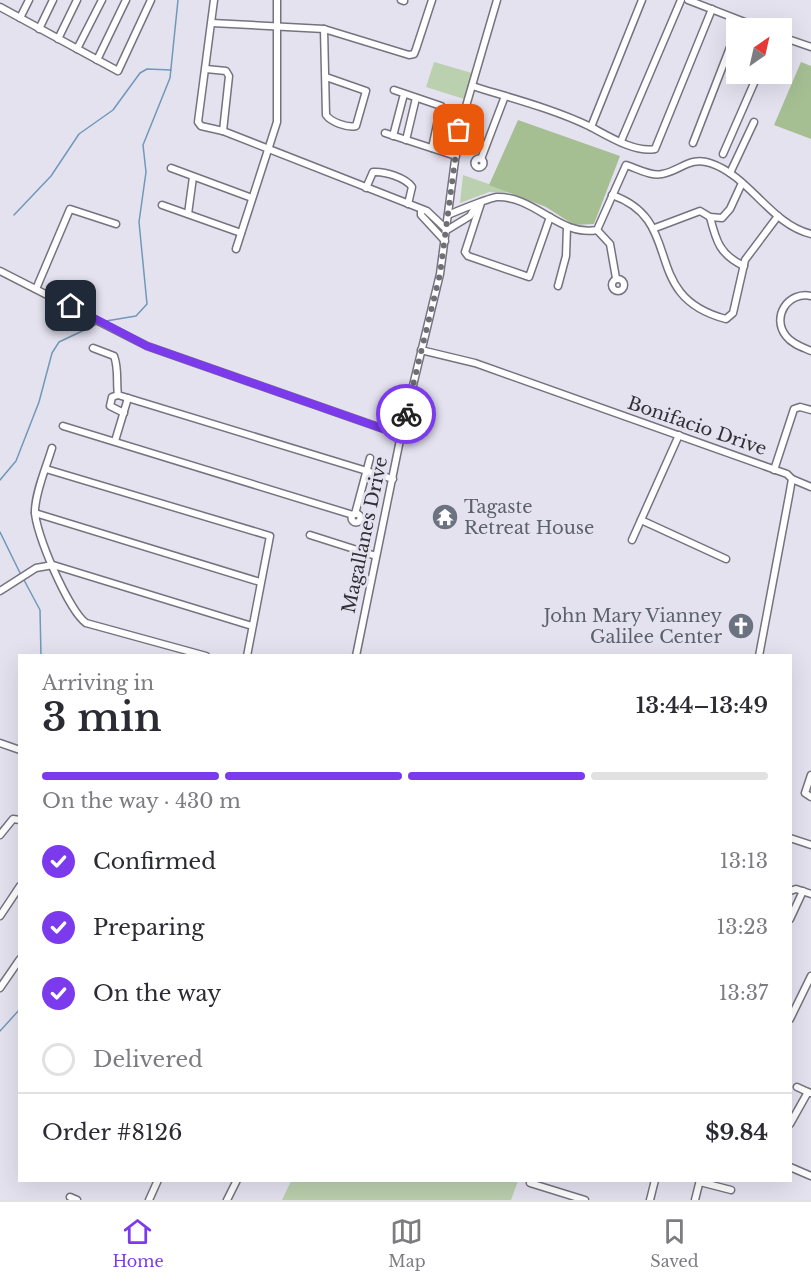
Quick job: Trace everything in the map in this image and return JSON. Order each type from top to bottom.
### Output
[{"type":"street","points":[[20,18],[29,0]]},
{"type":"street","points":[[39,29],[53,0]]},
{"type":"street","points":[[58,39],[77,0]]},
{"type":"street","points":[[77,49],[102,0]]},
{"type":"street","points":[[97,60],[126,0]]},
{"type":"street","points":[[0,7],[118,71],[152,0]]},
{"type":"street","points":[[213,0],[212,23],[198,122],[201,126],[223,131],[427,211],[447,230],[470,216],[478,204]]},
{"type":"street","points":[[236,249],[269,149],[278,110],[275,27],[278,0]]},
{"type":"street","points":[[212,23],[324,29],[414,54],[432,0]]},
{"type":"street","name":"Magallanes Drive","points":[[356,654],[401,435],[440,274],[459,130],[497,0]]},
{"type":"street","points":[[591,127],[642,0]]},
{"type":"street","points":[[621,141],[681,0]]},
{"type":"street","points":[[688,0],[734,18]]},
{"type":"street","points":[[472,86],[591,127],[648,151],[655,150],[712,9]]},
{"type":"street","points":[[324,29],[326,115],[329,119],[350,127],[356,126],[366,91],[326,77]]},
{"type":"street","points":[[792,40],[811,47]]},
{"type":"street","points":[[693,143],[726,58]]},
{"type":"street","points":[[206,69],[226,71],[229,76],[223,131]]},
{"type":"street","points":[[723,154],[754,84]]},
{"type":"street","points":[[394,90],[441,106],[432,148]]},
{"type":"street","points":[[393,136],[404,94]]},
{"type":"street","points":[[481,159],[505,96]]},
{"type":"street","points":[[406,140],[416,98]]},
{"type":"street","points":[[730,173],[754,122]]},
{"type":"street","points":[[385,133],[456,156]]},
{"type":"street","points":[[597,230],[626,165],[662,174],[698,160],[711,163],[730,173],[793,228],[811,234]]},
{"type":"street","points":[[171,168],[252,198]]},
{"type":"street","points":[[366,188],[374,172],[380,171],[409,182],[412,187],[408,204]]},
{"type":"street","points":[[188,214],[193,177]]},
{"type":"street","points":[[655,228],[700,211],[710,217],[722,218],[727,214],[742,183]]},
{"type":"street","points":[[612,195],[638,210],[655,228],[668,273],[675,286],[692,306],[724,318],[731,317],[744,266],[778,216]]},
{"type":"street","points":[[448,215],[495,197],[530,205],[567,227],[582,233],[597,230]]},
{"type":"street","points":[[478,204],[465,252],[529,277],[550,217]]},
{"type":"street","points":[[162,205],[241,233]]},
{"type":"street","points":[[36,289],[70,209],[116,224]]},
{"type":"street","points":[[420,210],[445,241]]},
{"type":"street","points":[[710,217],[717,246],[724,255],[744,266]]},
{"type":"street","points":[[558,286],[567,256],[567,227]]},
{"type":"street","points":[[597,230],[610,244],[616,279]]},
{"type":"street","points":[[0,271],[147,346],[401,435]]},
{"type":"street","points":[[811,296],[799,294],[792,297],[786,303],[780,316],[782,330],[789,339],[811,351]]},
{"type":"street","points":[[93,348],[114,356],[118,366],[116,382],[118,395]]},
{"type":"street","name":"Bonifacio Drive","points":[[421,350],[475,363],[774,470],[811,487]]},
{"type":"street","points":[[124,413],[110,406],[112,397],[118,395],[393,479]]},
{"type":"street","points":[[115,441],[128,398]]},
{"type":"street","points":[[774,470],[794,409],[800,406],[811,410]]},
{"type":"street","points":[[63,426],[354,514],[370,458]]},
{"type":"street","points":[[632,540],[679,435]]},
{"type":"street","points":[[52,448],[35,513],[37,525],[53,566],[77,617],[86,622],[199,654]]},
{"type":"street","points":[[46,469],[270,537],[247,654]]},
{"type":"street","points":[[759,654],[792,479]]},
{"type":"street","points":[[35,513],[260,582]]},
{"type":"street","points":[[641,520],[726,559]]},
{"type":"street","points":[[310,535],[376,556]]},
{"type":"street","points":[[0,591],[36,568],[53,566],[252,627]]},
{"type":"street","points":[[0,743],[18,749]]},
{"type":"street","points":[[808,795],[811,775]]},
{"type":"street","points":[[0,835],[13,819],[18,820]]},
{"type":"street","points":[[792,839],[811,845]]},
{"type":"street","points":[[0,916],[18,889]]},
{"type":"street","points":[[792,891],[811,894]]},
{"type":"street","points":[[792,915],[803,891]]},
{"type":"street","points":[[0,988],[18,962]]},
{"type":"street","points":[[792,1015],[811,976]]},
{"type":"street","points":[[792,1121],[809,1093],[796,1087]]},
{"type":"street","points":[[792,1168],[811,1176]]},
{"type":"street","points":[[149,1200],[157,1182]]},
{"type":"street","points":[[227,1200],[236,1182]]},
{"type":"street","points":[[650,1200],[654,1182]]},
{"type":"street","points":[[695,1200],[700,1182]]},
{"type":"street","points":[[703,1182],[731,1190]]},
{"type":"street","points":[[530,1183],[585,1200]]},
{"type":"green space","points":[[434,62],[472,73],[464,99],[426,87]]},
{"type":"green space","points":[[801,62],[811,66],[811,139],[774,125]]},
{"type":"green space","points":[[518,120],[620,156],[594,224],[574,225],[546,207],[489,185]]},
{"type":"green space","points":[[463,175],[514,193],[489,192],[460,203]]},
{"type":"green space","points":[[290,1182],[518,1182],[511,1200],[282,1200]]},
{"type":"waterway","points":[[106,321],[136,316],[147,304],[139,222],[146,172],[143,145],[170,78],[178,0]]},
{"type":"waterway","points":[[14,215],[51,176],[79,134],[113,110],[140,73],[147,69],[171,70]]},
{"type":"waterway","points":[[0,480],[16,461],[39,402],[52,353],[59,342],[97,324]]},
{"type":"waterway","points":[[0,532],[21,575]]},
{"type":"waterway","points":[[24,580],[40,610],[41,654]]},
{"type":"waterway","points":[[0,1031],[18,1011]]},
{"type":"way so far","points":[[406,414],[443,258],[459,130]]},
{"type":"place","name":"Tagaste Retreat House","points":[[445,517]]},
{"type":"place","name":"John Mary Vianney Galilee Center","points":[[741,626]]},
{"type":"route","points":[[71,306],[147,346],[401,435],[406,414]]}]
